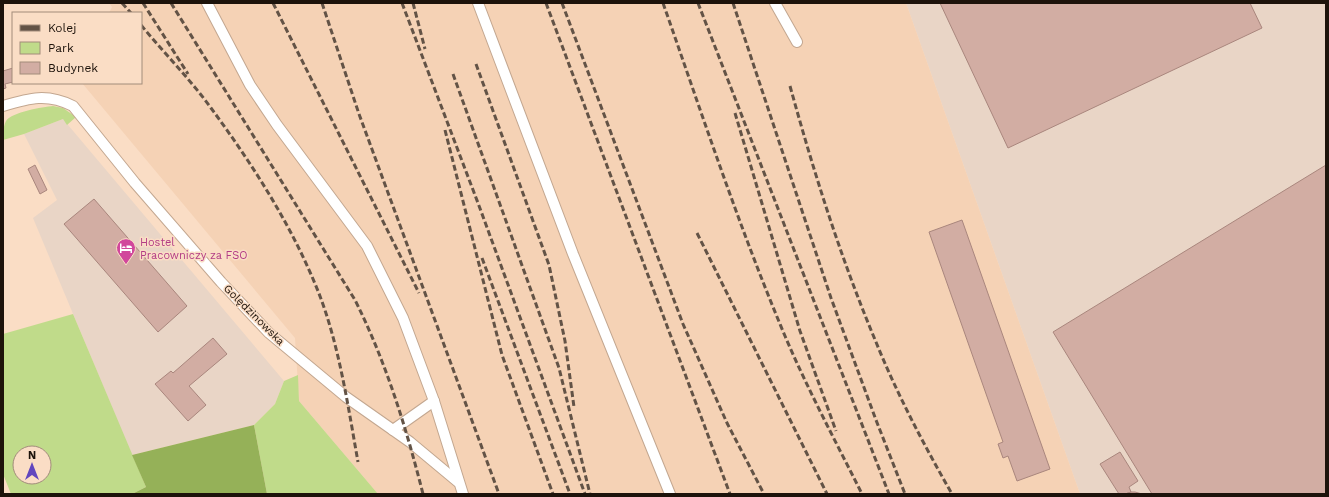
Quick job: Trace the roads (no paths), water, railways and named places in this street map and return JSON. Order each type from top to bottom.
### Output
[{"type":"lane","points":[[207,3],[250,85],[277,125],[367,246],[403,318],[434,401],[458,482]]},
{"type":"lane","points":[[478,3],[573,254],[670,494]]},
{"type":"lane","points":[[775,3],[797,42]]},
{"type":"lane","name":"Golędzinowska","points":[[3,106],[30,98],[50,97],[73,106],[135,183],[221,282],[269,333],[346,397],[410,442],[458,482],[463,494]]},
{"type":"lane","points":[[393,430],[434,401]]},
{"type":"railway","points":[[122,3],[130,12]]},
{"type":"railway","points":[[143,3],[188,74]]},
{"type":"railway","points":[[171,3],[355,300],[386,371],[410,444],[423,494]]},
{"type":"railway","points":[[273,3],[419,293]]},
{"type":"railway","points":[[322,3],[359,114],[499,494]]},
{"type":"railway","points":[[402,3],[478,203],[585,494]]},
{"type":"railway","points":[[413,3],[425,49]]},
{"type":"railway","points":[[546,3],[730,494]]},
{"type":"railway","points":[[562,3],[683,324],[727,423],[764,494]]},
{"type":"railway","points":[[663,3],[721,170],[768,295],[803,376],[862,494]]},
{"type":"railway","points":[[698,3],[889,494]]},
{"type":"railway","points":[[733,3],[831,298],[905,494]]},
{"type":"railway","points":[[142,26],[194,87],[227,130],[270,196],[308,267],[332,332],[342,375],[358,462]]},
{"type":"railway","points":[[476,64],[549,265],[565,341],[574,407]]},
{"type":"railway","points":[[453,74],[559,368],[590,494]]},
{"type":"railway","points":[[790,86],[829,216],[863,311],[902,400],[952,494]]},
{"type":"railway","points":[[735,113],[800,331],[836,431]]},
{"type":"railway","points":[[445,130],[502,355],[553,494]]},
{"type":"railway","points":[[697,233],[827,494]]},
{"type":"railway","points":[[482,258],[570,494]]},
{"type":"place","name":"Hostel Pracowniczy za FSO","points":[[126,265]]}]
